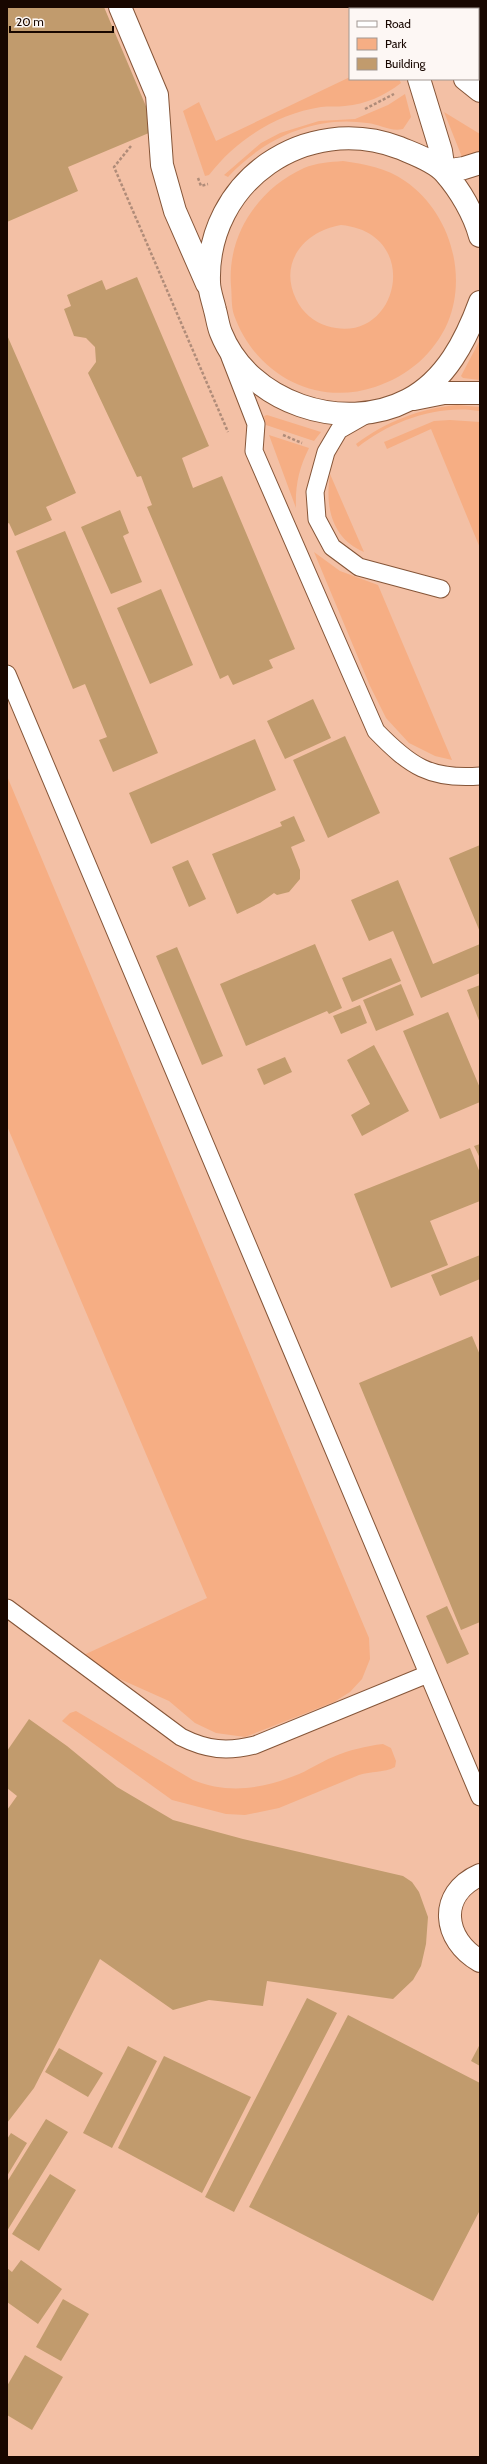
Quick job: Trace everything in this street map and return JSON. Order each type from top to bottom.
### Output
[{"type":"street","points":[[120,7],[157,95],[162,165],[175,212],[211,293],[221,333],[232,353],[248,372],[266,388],[288,401],[311,409],[333,413],[371,412],[408,400],[444,393],[480,393]]},
{"type":"street","points":[[466,80],[480,90]]},
{"type":"street","points":[[410,84],[441,151],[444,171],[469,209],[480,236]]},
{"type":"street","points":[[211,293],[210,261],[215,236],[224,213],[253,175],[279,156],[313,142],[336,138],[359,138],[383,142],[411,152],[444,171],[464,168],[480,163]]},
{"type":"street","points":[[408,400],[433,382],[448,365],[471,325],[480,302]]},
{"type":"street","points":[[480,1875],[469,1880],[458,1891],[450,1906],[450,1924],[458,1942],[471,1956],[480,1961]]},
{"type":"lane","points":[[221,333],[256,424],[254,451],[376,731],[397,753],[428,772],[455,778],[480,776]]},
{"type":"lane","points":[[371,412],[354,420],[333,438],[324,458],[315,492],[317,519],[332,547],[359,567],[441,589]]},
{"type":"lane","points":[[7,674],[480,1797]]},
{"type":"lane","points":[[7,1608],[181,1737],[201,1746],[218,1750],[236,1750],[255,1745],[428,1674]]},
{"type":"lane","points":[[7,1620],[28,1624]]},
{"type":"path","points":[[358,110],[381,102],[410,84]]},
{"type":"path","points":[[124,193],[114,167],[134,143]]},
{"type":"path","points":[[195,172],[201,186],[209,184],[212,179]]},
{"type":"shaded area","points":[[7,7],[480,7],[480,2457],[7,2457]]},
{"type":"green space","points":[[442,7],[480,7],[480,52],[479,8]]},
{"type":"green space","points":[[349,77],[349,80],[400,80],[401,83],[388,92],[367,101],[353,105],[321,107],[304,110],[273,122],[244,140],[220,162],[209,175],[205,176],[183,111],[199,102],[216,141]]},
{"type":"green space","points":[[405,94],[411,117],[403,129],[389,129],[372,124],[347,121],[309,127],[273,141],[242,163],[228,177],[224,175],[261,143],[280,133],[319,121],[355,119],[388,105]]},
{"type":"green space","points":[[444,112],[480,134],[480,174],[468,172]]},
{"type":"green space","points":[[343,161],[375,167],[391,173],[405,181],[420,194],[433,209],[443,226],[450,244],[455,264],[456,284],[454,303],[448,322],[435,344],[419,362],[398,377],[375,387],[353,392],[331,392],[310,389],[290,381],[272,369],[256,354],[244,336],[234,315],[232,308],[231,267],[234,249],[240,232],[260,201],[273,188],[287,177],[309,166]],"holes":[[[341,225],[367,233],[384,247],[392,266],[392,287],[385,306],[371,321],[351,328],[327,326],[318,322],[309,316],[302,308],[296,299],[291,285],[290,273],[298,250],[306,241],[328,228]]]},
{"type":"green space","points":[[480,340],[480,380],[463,378],[461,376]]},
{"type":"green space","points":[[457,405],[480,407],[480,411],[464,409],[432,412],[400,422],[385,429],[358,447],[356,444],[379,429],[404,417],[430,409]]},
{"type":"green space","points":[[267,415],[321,432],[314,441],[266,425],[264,416]]},
{"type":"green space","points":[[450,420],[480,422],[480,548],[431,429],[387,449],[384,442],[434,421]]},
{"type":"green space","points":[[269,435],[309,448],[298,477],[296,508]]},
{"type":"green space","points":[[330,474],[364,552],[353,546],[337,530],[330,509]]},
{"type":"green space","points":[[314,552],[340,571],[378,585],[452,760],[435,756],[409,743],[386,718],[370,686]]},
{"type":"green space","points":[[7,776],[369,1638],[370,1659],[362,1679],[350,1692],[334,1702],[245,1737],[216,1733],[195,1723],[169,1701],[75,1659],[207,1598],[7,1126]]},
{"type":"green space","points":[[76,1711],[193,1780],[218,1787],[244,1788],[269,1784],[299,1774],[339,1755],[358,1749],[383,1744],[391,1748],[396,1761],[395,1767],[391,1769],[359,1775],[279,1808],[245,1815],[226,1814],[172,1800],[62,1721],[70,1713]]},
{"type":"building","points":[[7,7],[104,7],[156,130],[68,167],[78,191],[7,222]]},
{"type":"building","points":[[137,277],[209,446],[182,458],[193,488],[222,476],[295,649],[269,660],[273,668],[233,685],[228,675],[220,679],[147,507],[152,505],[141,476],[137,477],[88,373],[96,362],[95,347],[86,338],[74,336],[64,309],[71,306],[67,295],[102,280],[106,290]]},
{"type":"building","points":[[7,335],[76,493],[46,507],[52,520],[15,536],[9,523],[7,524]]},
{"type":"building","points":[[120,510],[129,533],[123,536],[142,582],[111,594],[81,527]]},
{"type":"building","points":[[65,531],[158,753],[113,772],[99,740],[107,737],[85,684],[73,689],[16,551]]},
{"type":"building","points":[[161,589],[193,665],[150,684],[117,608]]},
{"type":"building","points":[[313,699],[331,738],[285,759],[267,721]]},
{"type":"building","points":[[345,736],[380,813],[328,838],[293,760]]},
{"type":"building","points":[[255,739],[276,790],[151,844],[129,793]]},
{"type":"building","points":[[294,816],[305,841],[291,847],[300,870],[300,879],[289,892],[277,895],[274,893],[260,903],[237,914],[212,854],[282,826],[280,822]]},
{"type":"building","points":[[480,845],[480,932],[449,858]]},
{"type":"building","points":[[188,860],[206,899],[189,907],[172,867]]},
{"type":"building","points":[[398,880],[433,964],[480,944],[480,973],[421,998],[393,931],[369,941],[351,900]]},
{"type":"building","points":[[315,944],[342,1008],[329,1014],[327,1011],[246,1046],[220,984]]},
{"type":"building","points":[[177,947],[223,1056],[202,1065],[156,956]]},
{"type":"building","points":[[391,958],[401,981],[352,1002],[342,978]]},
{"type":"building","points":[[401,984],[414,1015],[376,1031],[363,1000]]},
{"type":"building","points":[[480,985],[480,1023],[467,990]]},
{"type":"building","points":[[360,1005],[367,1023],[341,1034],[333,1016]]},
{"type":"building","points":[[448,1012],[480,1088],[480,1102],[440,1119],[403,1031]]},
{"type":"building","points":[[374,1045],[409,1111],[362,1136],[351,1115],[370,1104],[347,1060]]},
{"type":"building","points":[[285,1057],[292,1072],[264,1085],[257,1069]]},
{"type":"building","points":[[480,1144],[480,1158],[474,1146]]},
{"type":"building","points":[[470,1148],[480,1173],[480,1201],[430,1221],[448,1265],[391,1288],[354,1194]]},
{"type":"building","points":[[480,1255],[480,1279],[440,1296],[431,1275]]},
{"type":"building","points":[[472,1336],[480,1355],[480,1622],[461,1630],[359,1383]]},
{"type":"building","points":[[447,1606],[469,1654],[447,1664],[426,1616]]},
{"type":"building","points":[[29,1719],[67,1746],[117,1787],[173,1820],[243,1839],[403,1876],[412,1882],[419,1892],[428,1917],[426,1944],[421,1966],[413,1980],[393,1999],[267,1981],[263,2006],[209,2000],[173,2010],[100,1959],[34,2088],[7,2123],[7,1810],[17,1796],[7,1788],[7,1751]]},
{"type":"building","points":[[307,1998],[337,2013],[234,2212],[205,2197]]},
{"type":"building","points":[[348,2015],[480,2083],[480,2210],[433,2301],[249,2207]]},
{"type":"building","points":[[480,2044],[480,2066],[471,2061]]},
{"type":"building","points":[[128,2046],[157,2061],[112,2148],[83,2133]]},
{"type":"building","points":[[59,2048],[103,2073],[88,2097],[45,2072]]},
{"type":"building","points":[[164,2056],[251,2097],[202,2193],[118,2148]]},
{"type":"building","points":[[46,2119],[68,2132],[7,2231],[7,2182]]},
{"type":"building","points":[[11,2133],[27,2143],[7,2176],[7,2139]]},
{"type":"building","points":[[50,2174],[76,2190],[39,2251],[12,2234]]},
{"type":"building","points":[[21,2260],[62,2289],[38,2324],[7,2302],[7,2268],[12,2272]]},
{"type":"building","points":[[63,2299],[89,2314],[61,2361],[36,2347]]},
{"type":"building","points":[[25,2355],[63,2377],[32,2430],[7,2415],[7,2386]]}]
